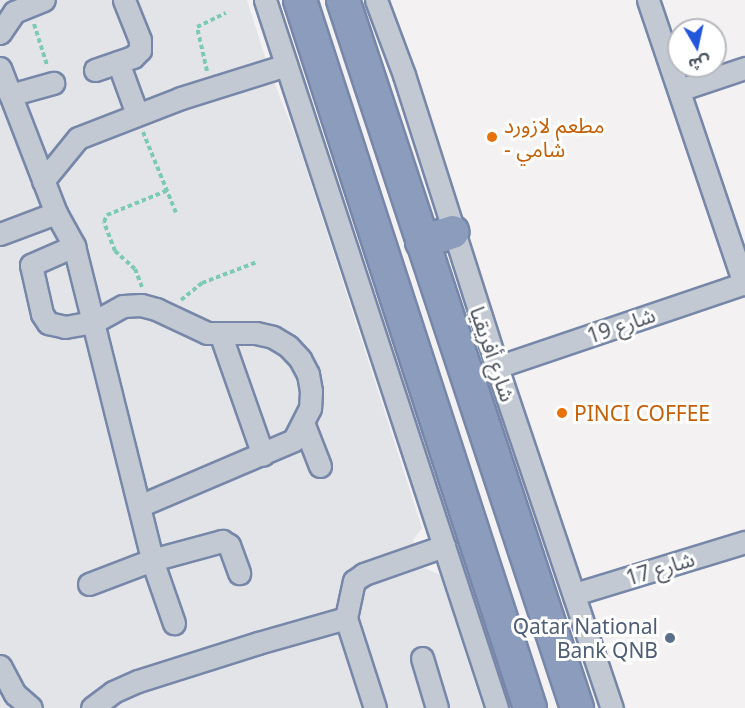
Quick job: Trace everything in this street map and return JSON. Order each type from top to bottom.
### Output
[{"type":"highway","points":[[300,0],[530,708]]},
{"type":"highway","name":"شارع أفريقيا","points":[[343,0],[577,708]]},
{"type":"highway","points":[[422,242],[452,232]]},
{"type":"street","points":[[95,70],[137,54],[141,45],[124,0]]},
{"type":"street","points":[[265,0],[497,708]]},
{"type":"street","name":"شارع أفريقيا","points":[[376,0],[404,75],[452,232],[612,708]]},
{"type":"street","points":[[648,0],[745,284]]},
{"type":"street","points":[[0,33],[14,12],[36,2]]},
{"type":"street","points":[[118,62],[136,114]]},
{"type":"street","points":[[43,181],[78,138],[136,114],[286,65]]},
{"type":"street","points":[[0,68],[56,213],[74,246],[152,560],[174,622]]},
{"type":"street","points":[[679,90],[745,68]]},
{"type":"street","points":[[10,95],[53,83]]},
{"type":"street","points":[[0,234],[56,213]]},
{"type":"street","points":[[74,246],[31,265],[42,314],[53,326],[65,327],[94,322],[123,306],[141,305],[207,333],[256,333],[273,337],[288,346],[300,359],[308,374],[311,391],[310,408],[304,425],[294,440],[139,506]]},
{"type":"street","name":"شارع 19","points":[[497,367],[745,284]]},
{"type":"street","points":[[220,333],[263,455]]},
{"type":"street","points":[[304,425],[320,466]]},
{"type":"street","points":[[90,584],[152,560],[222,541],[229,545],[239,573]]},
{"type":"street","name":"شارع 17","points":[[575,594],[745,542]]},
{"type":"street","points":[[375,708],[346,618],[349,596],[358,576],[444,546]]},
{"type":"street","points":[[92,708],[113,692],[132,683],[346,618]]},
{"type":"street","points":[[422,658],[437,708]]},
{"type":"street","points":[[0,666],[15,693],[31,708]]},
{"type":"path","points":[[36,2],[53,83]]},
{"type":"path","points":[[211,89],[197,27],[226,13]]},
{"type":"path","points":[[136,114],[176,213]]},
{"type":"path","points":[[141,305],[143,290],[135,269],[115,251],[104,222],[107,215],[166,191]]},
{"type":"path","points":[[171,316],[183,296],[192,289],[257,262]]},
{"type":"shaded area","points":[[0,0],[247,0],[269,69],[298,143],[422,528],[413,540],[422,567],[440,575],[483,708],[0,708]]},
{"type":"place","name":"مطعم لازورد - شامي","points":[[492,137]]},
{"type":"place","name":"PINCI COFFEE","points":[[562,413]]},
{"type":"place","name":"Qatar National Bank QNB","points":[[670,638]]}]
